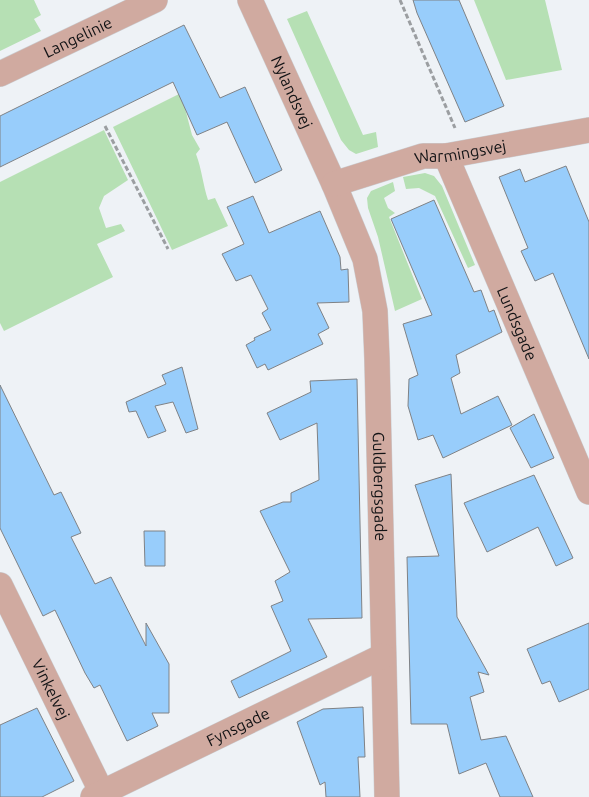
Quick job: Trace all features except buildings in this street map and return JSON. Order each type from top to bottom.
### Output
[{"type":"street","name":"Langelinie","points":[[0,74],[155,0]]},
{"type":"street","name":"Nylandsvej","points":[[250,0],[334,184]]},
{"type":"street","name":"Warmingsvej","points":[[334,184],[423,156],[456,154],[589,130]]},
{"type":"street","name":"Lundsgade","points":[[456,154],[589,492]]},
{"type":"street","name":"Guldbergsgade","points":[[334,184],[365,259],[375,311],[387,797]]},
{"type":"street","name":"Vinkelvej","points":[[0,585],[98,795]]},
{"type":"street","name":"Fynsgade","points":[[98,795],[384,656]]},
{"type":"path","points":[[400,0],[456,154]]},
{"type":"path","points":[[105,126],[168,249]]},
{"type":"green space","points":[[0,0],[34,0],[41,15],[34,19],[41,31],[0,51]]},
{"type":"green space","points":[[474,0],[545,0],[562,70],[506,80]]},
{"type":"green space","points":[[307,11],[363,135],[376,132],[378,147],[356,154],[349,150],[341,140],[287,19]]},
{"type":"green space","points":[[181,93],[192,135],[200,149],[196,154],[208,200],[215,198],[228,226],[172,250],[113,127]]},
{"type":"green space","points":[[104,130],[128,180],[104,196],[99,208],[106,228],[121,224],[125,231],[97,244],[113,277],[4,331],[0,323],[0,182]]},
{"type":"green space","points":[[425,173],[434,176],[442,186],[475,265],[468,268],[435,196],[419,188],[406,189],[403,177]]},
{"type":"green space","points":[[393,182],[395,191],[384,198],[388,208],[395,213],[389,217],[422,299],[395,311],[367,198],[371,191]]}]
